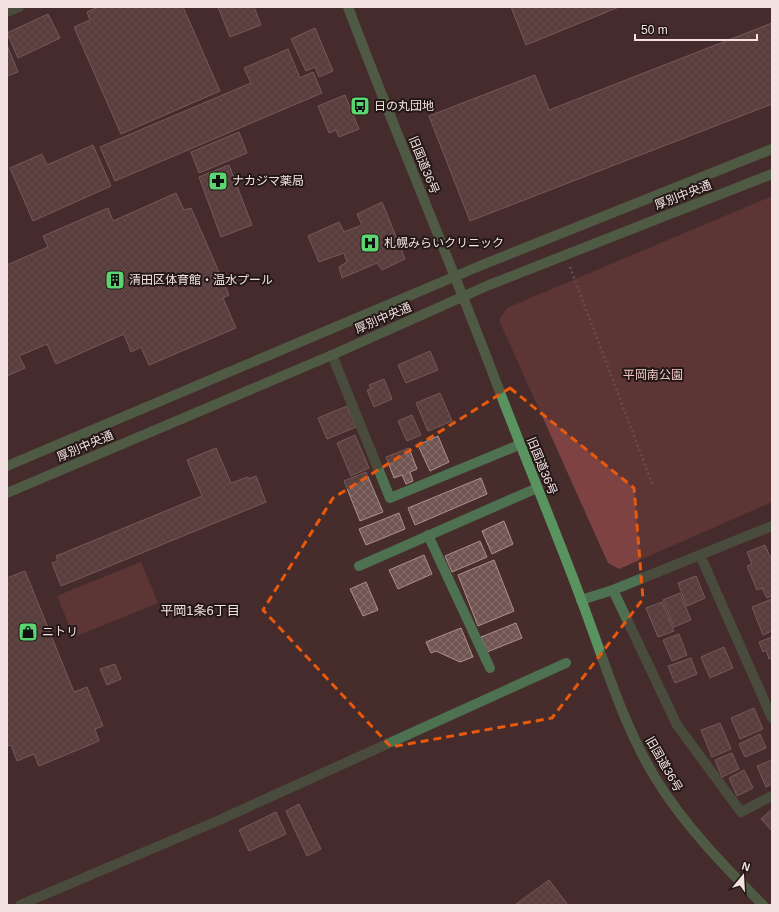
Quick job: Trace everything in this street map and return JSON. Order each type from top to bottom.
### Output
[{"type":"main road","name":"旧国道36号","points":[[348,7],[581,600],[619,706],[632,735],[657,780],[675,807],[720,861],[763,905]]},
{"type":"main road","name":"厚別中央通","points":[[7,466],[309,337],[772,149]]},
{"type":"main road","name":"厚別中央通","points":[[7,493],[462,297],[566,254],[772,174]]},
{"type":"street","points":[[7,12],[19,7]]},
{"type":"street","points":[[332,354],[390,498],[519,445]]},
{"type":"street","points":[[359,566],[537,488]]},
{"type":"street","points":[[581,600],[613,590],[772,526]]},
{"type":"street","points":[[428,535],[490,668]]},
{"type":"street","points":[[700,556],[772,718]]},
{"type":"street","points":[[613,590],[677,724],[741,812],[772,796]]},
{"type":"street","points":[[20,905],[215,822],[566,663]]},
{"type":"path","points":[[566,254],[653,486]]},
{"type":"highlighted area","points":[[510,388],[634,488],[643,599],[552,718],[391,747],[263,610],[333,498]]},
{"type":"green space","name":"平岡南公園","points":[[772,196],[772,502],[619,569],[608,563],[499,320],[507,308]]},
{"type":"green space","points":[[141,562],[158,603],[74,637],[57,596]]},
{"type":"building","points":[[98,7],[183,7],[220,91],[121,134],[74,27],[90,20],[87,12]]},
{"type":"building","points":[[218,7],[254,7],[261,25],[230,37]]},
{"type":"building","points":[[511,7],[619,7],[526,45]]},
{"type":"building","points":[[48,14],[60,38],[18,58],[7,33]]},
{"type":"building","points":[[772,23],[772,104],[470,221],[429,116],[535,75],[549,110]]},
{"type":"building","points":[[315,28],[333,71],[319,77],[315,67],[306,71],[291,39]]},
{"type":"building","points":[[7,45],[18,72],[7,76]]},
{"type":"building","points":[[288,49],[300,78],[313,72],[322,93],[115,181],[100,147],[251,83],[244,68]]},
{"type":"building","points":[[345,95],[359,129],[339,137],[336,130],[329,133],[318,106]]},
{"type":"building","points":[[239,132],[247,153],[199,173],[191,152]]},
{"type":"building","points":[[93,145],[111,186],[33,221],[10,168],[42,154],[47,165]]},
{"type":"building","points":[[229,165],[252,225],[221,237],[199,177]]},
{"type":"building","name":"清田区体育館・温水プール","points":[[176,193],[184,210],[191,208],[229,295],[223,298],[236,328],[149,365],[141,347],[131,352],[124,334],[56,364],[47,344],[19,356],[25,368],[7,376],[7,265],[48,247],[43,236],[108,208],[113,221]]},
{"type":"building","points":[[382,202],[405,259],[382,270],[377,263],[342,278],[339,267],[347,262],[344,253],[319,262],[308,236],[339,222],[344,232],[362,225],[357,214]]},
{"type":"building","points":[[430,351],[438,370],[406,383],[398,365]]},
{"type":"building","points":[[384,379],[392,399],[374,407],[367,390],[371,389],[369,385]]},
{"type":"building","points":[[440,393],[452,421],[428,431],[416,403]]},
{"type":"building","points":[[347,406],[356,427],[327,439],[318,418]]},
{"type":"building","points":[[412,415],[421,435],[407,441],[398,421]]},
{"type":"building","points":[[355,435],[369,468],[351,476],[337,443]]},
{"type":"building","points":[[438,436],[449,462],[430,471],[418,445]]},
{"type":"building","points":[[216,448],[231,483],[256,476],[266,502],[61,586],[52,563],[58,561],[56,556],[202,496],[187,460]]},
{"type":"building","points":[[409,448],[417,469],[410,472],[413,481],[406,484],[402,475],[394,478],[386,457]]},
{"type":"building","points":[[366,472],[383,512],[360,521],[344,481]]},
{"type":"building","points":[[481,478],[487,494],[415,525],[408,508]]},
{"type":"building","points":[[399,513],[405,529],[366,545],[359,529]]},
{"type":"building","points":[[504,521],[513,544],[492,554],[482,531]]},
{"type":"building","points":[[480,541],[487,557],[452,572],[445,556]]},
{"type":"building","points":[[765,545],[772,561],[772,596],[767,598],[762,588],[757,590],[747,566],[752,564],[747,552]]},
{"type":"building","points":[[424,555],[432,574],[398,589],[389,570]]},
{"type":"building","points":[[494,560],[514,611],[478,626],[458,575]]},
{"type":"building","name":"ニトリ","points":[[25,571],[74,692],[87,687],[103,726],[95,729],[99,741],[39,766],[34,754],[17,761],[11,745],[7,746],[7,578]]},
{"type":"building","points":[[696,576],[705,598],[687,606],[678,583]]},
{"type":"building","points":[[366,582],[378,610],[363,616],[350,589]]},
{"type":"building","points":[[680,593],[691,620],[674,627],[663,600]]},
{"type":"building","points":[[772,599],[772,631],[763,635],[752,607]]},
{"type":"building","points":[[662,602],[674,631],[658,637],[646,608]]},
{"type":"building","points":[[516,623],[522,638],[487,652],[481,637]]},
{"type":"building","points":[[461,628],[473,657],[460,662],[436,651],[431,653],[426,642]]},
{"type":"building","points":[[679,634],[687,655],[672,661],[663,640]]},
{"type":"building","points":[[772,637],[772,658],[769,659],[766,650],[763,652],[759,642]]},
{"type":"building","points":[[724,647],[733,668],[710,678],[701,657]]},
{"type":"building","points":[[691,658],[697,674],[675,683],[668,666]]},
{"type":"building","points":[[115,664],[121,679],[107,685],[100,669]]},
{"type":"building","points":[[754,708],[763,729],[740,739],[731,718]]},
{"type":"building","points":[[720,723],[731,749],[712,757],[701,730]]},
{"type":"building","points":[[760,734],[766,748],[745,757],[739,744]]},
{"type":"building","points":[[732,753],[739,769],[722,777],[715,760]]},
{"type":"building","points":[[772,760],[772,784],[766,787],[757,766]]},
{"type":"building","points":[[744,770],[753,788],[737,796],[729,778]]},
{"type":"building","points":[[299,804],[321,849],[307,856],[286,811]]},
{"type":"building","points":[[772,809],[772,831],[761,819]]},
{"type":"building","points":[[276,812],[286,834],[249,851],[239,830]]},
{"type":"building","points":[[549,880],[568,905],[515,905]]},
{"type":"place","name":"日の丸団地","points":[[360,106]]},
{"type":"place","name":"ナカジマ薬局","points":[[218,181]]},
{"type":"place","name":"札幌みらいクリニック","points":[[370,243]]},
{"type":"place","name":"清田区体育館・温水プール","points":[[115,280]]},
{"type":"place","name":"ニトリ","points":[[28,632]]},
{"type":"district","name":"平岡1条6丁目","points":[[200,610]]}]
